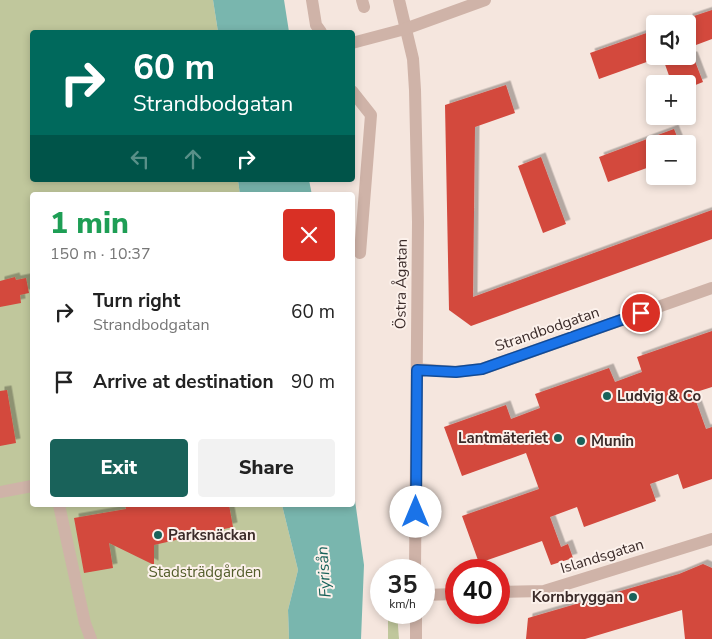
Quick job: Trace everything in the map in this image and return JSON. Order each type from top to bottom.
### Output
[{"type":"street","points":[[312,0],[316,25],[320,30]]},
{"type":"street","name":"Östra Ågatan","points":[[398,0],[413,58],[415,90],[418,222],[415,559]]},
{"type":"street","points":[[355,42],[405,28],[483,0]]},
{"type":"street","points":[[355,95],[371,115],[360,253]]},
{"type":"street","name":"Strandbodgatan","points":[[417,370],[456,372],[482,369],[712,288]]},
{"type":"street","points":[[0,492],[30,486]]},
{"type":"street","points":[[59,507],[85,623],[91,639]]},
{"type":"street","name":"Islandsgatan","points":[[510,592],[544,591],[712,539]]},
{"type":"street","points":[[416,624],[416,639]]},
{"type":"green space","name":"Stadsträdgården","points":[[0,0],[213,0],[218,30],[30,30],[30,182],[238,182],[240,192],[30,192],[30,507],[282,507],[298,570],[288,610],[289,639],[0,639]]},
{"type":"green space","points":[[388,624],[398,624],[399,639],[388,639]]},
{"type":"water","points":[[213,0],[284,0],[289,30],[218,30]]},
{"type":"water","points":[[238,182],[309,182],[311,192],[240,192]]},
{"type":"water","name":"Fyrisån","points":[[355,500],[364,565],[361,639],[289,639],[288,610],[298,570],[282,507],[355,507]]},
{"type":"building","points":[[712,10],[712,39],[696,45],[696,15]]},
{"type":"building","points":[[646,33],[646,62],[599,79],[590,53]]},
{"type":"building","points":[[696,64],[703,82],[696,85],[696,75],[669,75],[665,65]]},
{"type":"building","points":[[506,85],[515,113],[475,127],[473,297],[712,210],[712,239],[471,326],[449,310],[445,105]]},
{"type":"building","points":[[674,129],[676,135],[658,135]]},
{"type":"building","points":[[646,139],[646,168],[608,182],[599,157]]},
{"type":"building","points":[[541,157],[566,224],[543,233],[518,166]]},
{"type":"building","points":[[15,277],[16,280],[26,278],[29,293],[20,295],[21,303],[0,307],[0,281]]},
{"type":"building","name":"Munin","points":[[712,331],[712,387],[693,393],[706,429],[712,427],[712,479],[683,489],[678,474],[650,484],[656,501],[584,527],[577,507],[550,517],[561,547],[568,544],[573,558],[551,565],[542,541],[490,559],[478,559],[462,516],[539,489],[526,453],[462,476],[444,427],[506,405],[511,419],[540,408],[535,394],[609,368],[615,382],[642,372],[637,357]]},
{"type":"building","points":[[7,390],[16,443],[0,446],[0,391]]},
{"type":"building","name":"Parksnäckan","points":[[126,507],[229,507],[233,527],[154,545],[154,565],[109,543],[113,568],[84,573],[74,518],[126,509]]},
{"type":"building","name":"Kornbryggan","points":[[703,564],[712,568],[712,639],[685,639],[682,610],[585,639],[526,639],[528,618],[679,574]]},
{"type":"place","name":"Ludvig & Co","points":[[607,396]]},
{"type":"place","name":"Lantmäteriet","points":[[558,438]]},
{"type":"place","name":"Munin","points":[[581,441]]},
{"type":"place","name":"Parksnäckan","points":[[158,535]]},
{"type":"place","name":"Kornbryggan","points":[[633,597]]},
{"type":"route","points":[[416,512],[417,370],[456,372],[482,369],[641,313]]}]
